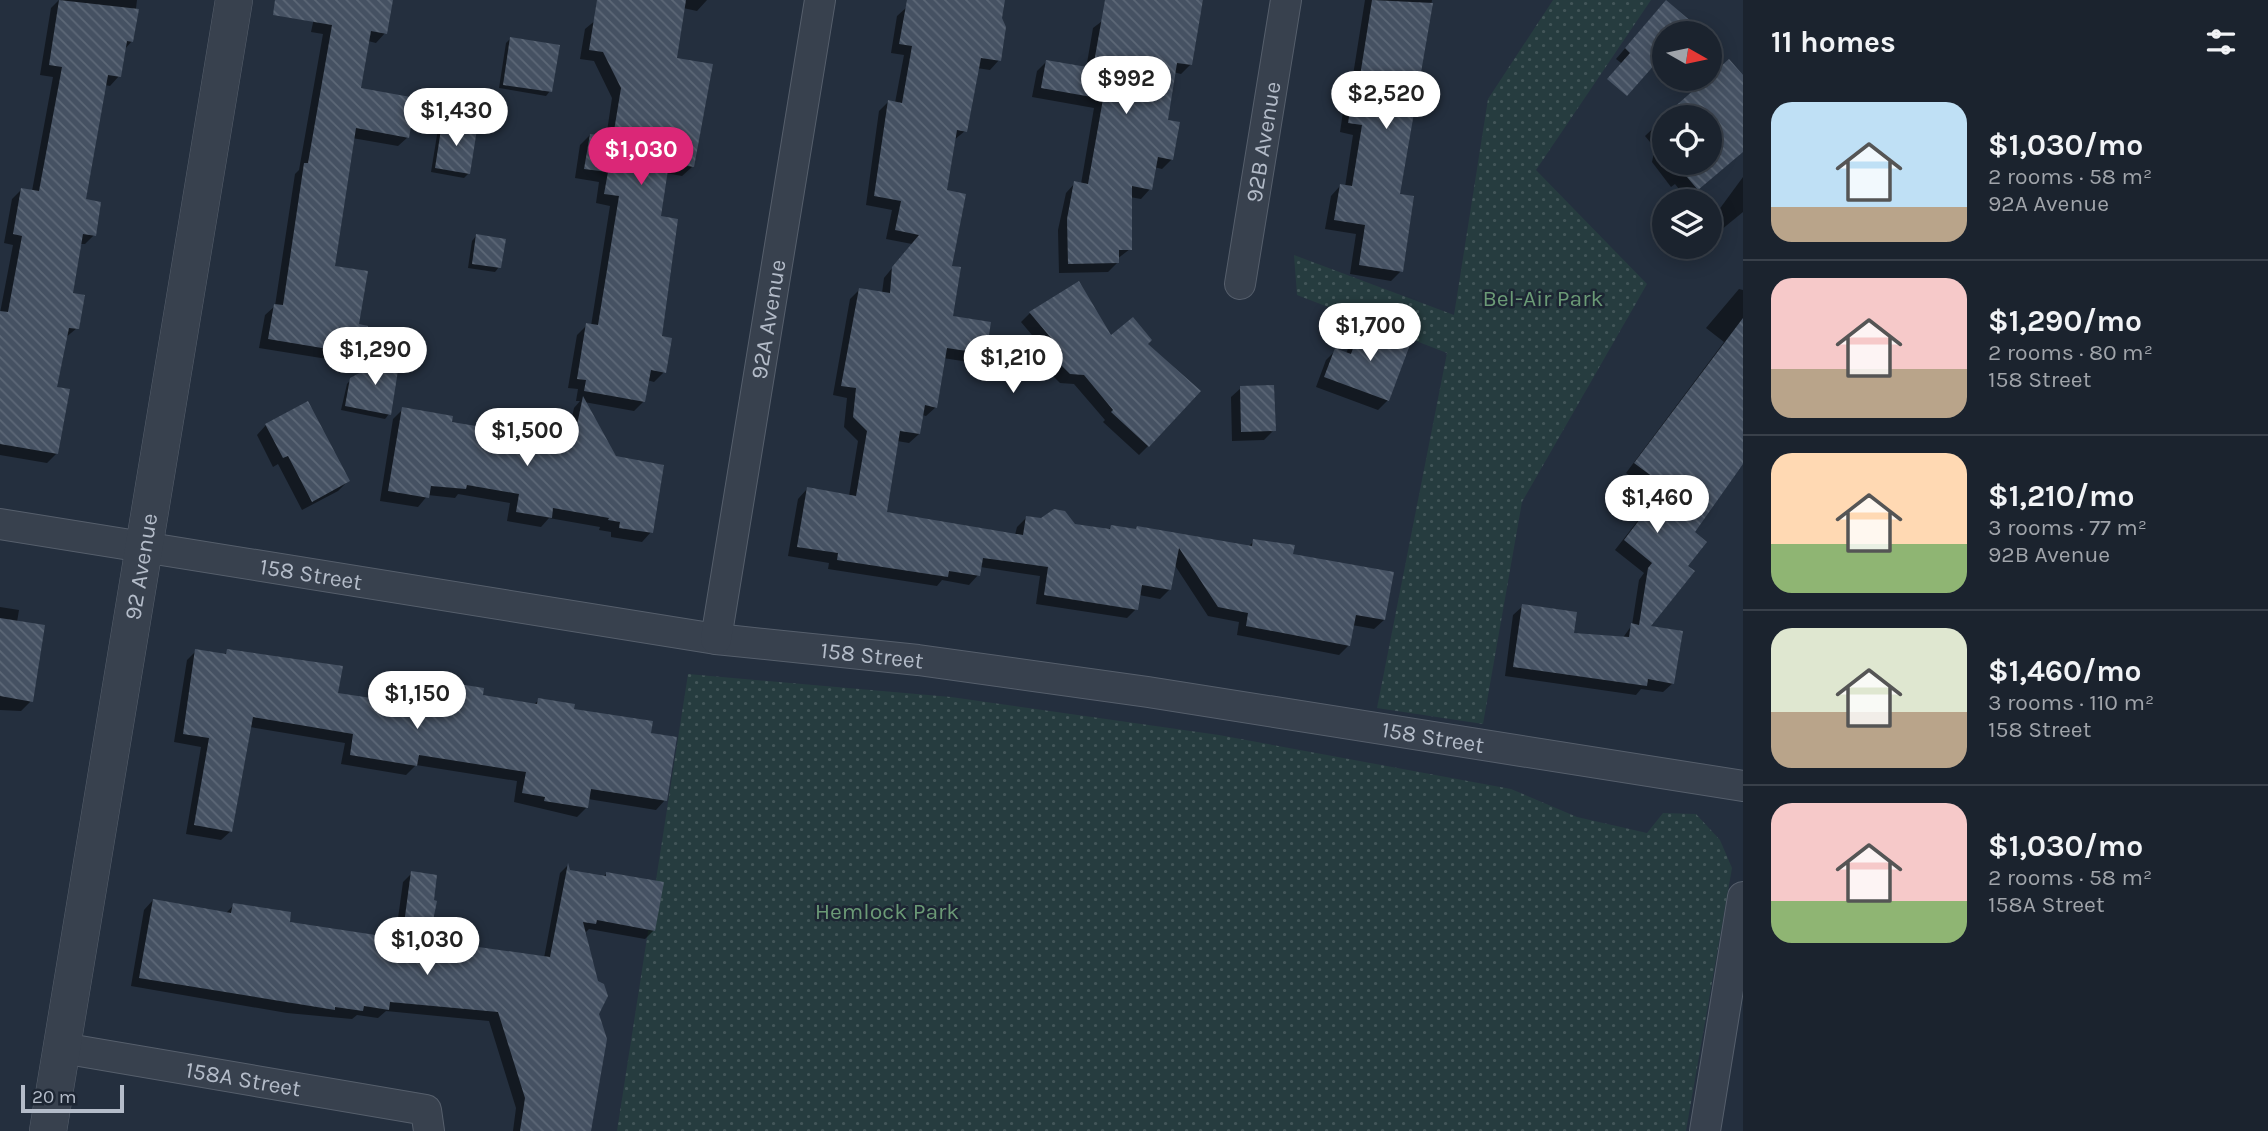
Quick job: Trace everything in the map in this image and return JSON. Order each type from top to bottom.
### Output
[{"type":"street","name":"92 Avenue","points":[[48,1131],[234,0]]},
{"type":"street","name":"92A Avenue","points":[[716,639],[820,0]]},
{"type":"street","name":"92B Avenue","points":[[1240,284],[1286,0]]},
{"type":"street","name":"158 Street","points":[[0,524],[716,639],[918,660],[1121,688],[1743,786]]},
{"type":"street","points":[[1705,1131],[1743,897]]},
{"type":"street","name":"158A Street","points":[[62,1048],[427,1120]]},
{"type":"green space","name":"Bel-Air Park","points":[[1553,0],[1651,0],[1536,170],[1647,284],[1522,502],[1483,724],[1377,708],[1447,353],[1297,295],[1294,255],[1454,315],[1488,99]]},
{"type":"green space","name":"Hemlock Park","points":[[688,674],[951,697],[1219,735],[1511,789],[1577,817],[1647,833],[1663,813],[1696,814],[1720,840],[1732,868],[1686,1131],[617,1131]]},
{"type":"building","points":[[59,0],[139,9],[133,42],[127,41],[121,77],[108,75],[86,199],[101,202],[96,236],[83,234],[73,293],[85,295],[79,329],[69,328],[57,387],[70,389],[58,454],[0,444],[0,311],[8,312],[22,236],[13,234],[21,188],[39,191],[62,67],[49,65]]},
{"type":"building","points":[[275,0],[393,0],[387,34],[371,31],[361,88],[416,98],[409,138],[356,128],[335,266],[368,271],[359,324],[368,326],[364,355],[268,339],[274,304],[283,305],[304,163],[308,163],[332,25],[273,15]]},
{"type":"building","points":[[597,0],[686,0],[677,58],[713,64],[694,167],[669,163],[661,216],[678,219],[662,336],[672,338],[666,373],[651,370],[645,402],[584,391],[586,380],[577,379],[586,323],[598,325],[619,196],[604,194],[608,172],[584,169],[590,134],[613,137],[621,88],[603,52],[589,50]]},
{"type":"building","points":[[907,0],[1005,0],[1002,18],[1006,27],[1001,61],[981,58],[967,132],[957,130],[947,190],[966,194],[952,266],[961,267],[953,316],[991,322],[986,354],[947,348],[937,408],[925,405],[920,434],[900,431],[887,512],[1023,535],[1026,516],[1041,518],[1054,509],[1065,511],[1075,524],[1110,529],[1111,525],[1136,529],[1137,526],[1252,546],[1253,539],[1295,545],[1293,554],[1394,572],[1385,620],[1356,615],[1350,646],[1246,626],[1248,613],[1218,607],[1179,548],[1171,590],[1142,585],[1138,610],[1044,595],[1048,567],[983,558],[980,576],[949,571],[948,577],[837,560],[838,553],[797,547],[807,487],[856,496],[867,431],[853,417],[856,388],[841,386],[859,288],[890,293],[892,267],[919,235],[895,230],[901,201],[874,196],[888,100],[902,103],[912,46],[899,44]]},
{"type":"building","points":[[1105,0],[1203,0],[1192,65],[1177,63],[1168,120],[1180,122],[1173,160],[1158,157],[1152,190],[1132,186],[1132,250],[1119,250],[1119,263],[1068,264],[1067,219],[1074,181],[1088,184],[1103,99],[1041,88],[1046,60],[1093,68]]},
{"type":"building","points":[[1372,0],[1433,3],[1400,194],[1414,196],[1403,272],[1359,265],[1365,225],[1334,220],[1340,184],[1352,186],[1362,125],[1348,123],[1354,88],[1358,89]]},
{"type":"building","points":[[1666,0],[1691,21],[1652,21],[1652,68],[1627,96],[1607,79],[1630,53],[1625,48]]},
{"type":"building","points":[[510,37],[560,45],[552,92],[503,85]]},
{"type":"building","points":[[1729,59],[1743,75],[1743,152],[1722,170],[1722,105],[1677,105],[1693,91],[1722,91],[1722,65]]},
{"type":"building","points":[[442,123],[477,129],[470,174],[435,168]]},
{"type":"building","points":[[1685,175],[1716,175],[1699,189]]},
{"type":"building","points":[[476,234],[506,239],[501,268],[472,264]]},
{"type":"building","points":[[1079,281],[1111,335],[1133,317],[1152,340],[1148,344],[1201,391],[1149,447],[1111,412],[1113,410],[1084,375],[1070,374],[1061,365],[1062,351],[1029,312]]},
{"type":"building","points":[[1743,318],[1743,464],[1695,532],[1707,542],[1688,566],[1695,571],[1651,626],[1683,631],[1674,684],[1648,679],[1647,686],[1513,667],[1522,604],[1577,612],[1574,633],[1629,637],[1631,623],[1639,625],[1648,568],[1652,563],[1624,540],[1665,486],[1634,463]]},
{"type":"building","points":[[1362,323],[1411,342],[1389,401],[1324,377],[1335,348],[1351,354]]},
{"type":"building","points":[[401,351],[391,415],[345,406],[350,378]]},
{"type":"building","points":[[1274,385],[1276,431],[1241,432],[1240,386]]},
{"type":"building","points":[[583,396],[616,456],[664,465],[653,533],[619,528],[620,522],[608,520],[609,518],[553,508],[552,518],[516,512],[519,494],[467,485],[466,489],[431,486],[429,498],[388,491],[402,407],[453,416],[452,422],[574,439]]},
{"type":"building","points":[[308,401],[350,481],[312,502],[288,456],[283,458],[265,424]]},
{"type":"building","points":[[0,618],[45,625],[33,702],[0,696]]},
{"type":"building","points":[[195,649],[226,654],[227,649],[343,666],[338,693],[391,701],[396,674],[484,688],[483,695],[537,704],[538,698],[575,704],[574,709],[653,721],[651,733],[677,737],[667,801],[591,789],[588,808],[544,801],[545,797],[522,793],[526,772],[419,755],[417,766],[350,755],[353,734],[253,717],[232,832],[194,825],[209,738],[183,734]]},
{"type":"building","points":[[568,863],[570,870],[606,876],[606,872],[664,882],[655,931],[597,920],[596,924],[583,922],[598,981],[604,984],[608,996],[599,1014],[607,1039],[591,1131],[520,1131],[525,1098],[498,1012],[390,1002],[389,1010],[364,1006],[363,1011],[335,1007],[335,1010],[139,978],[153,899],[231,913],[233,903],[291,912],[290,922],[402,939],[411,871],[437,875],[434,900],[437,901],[429,940],[550,957]]}]
